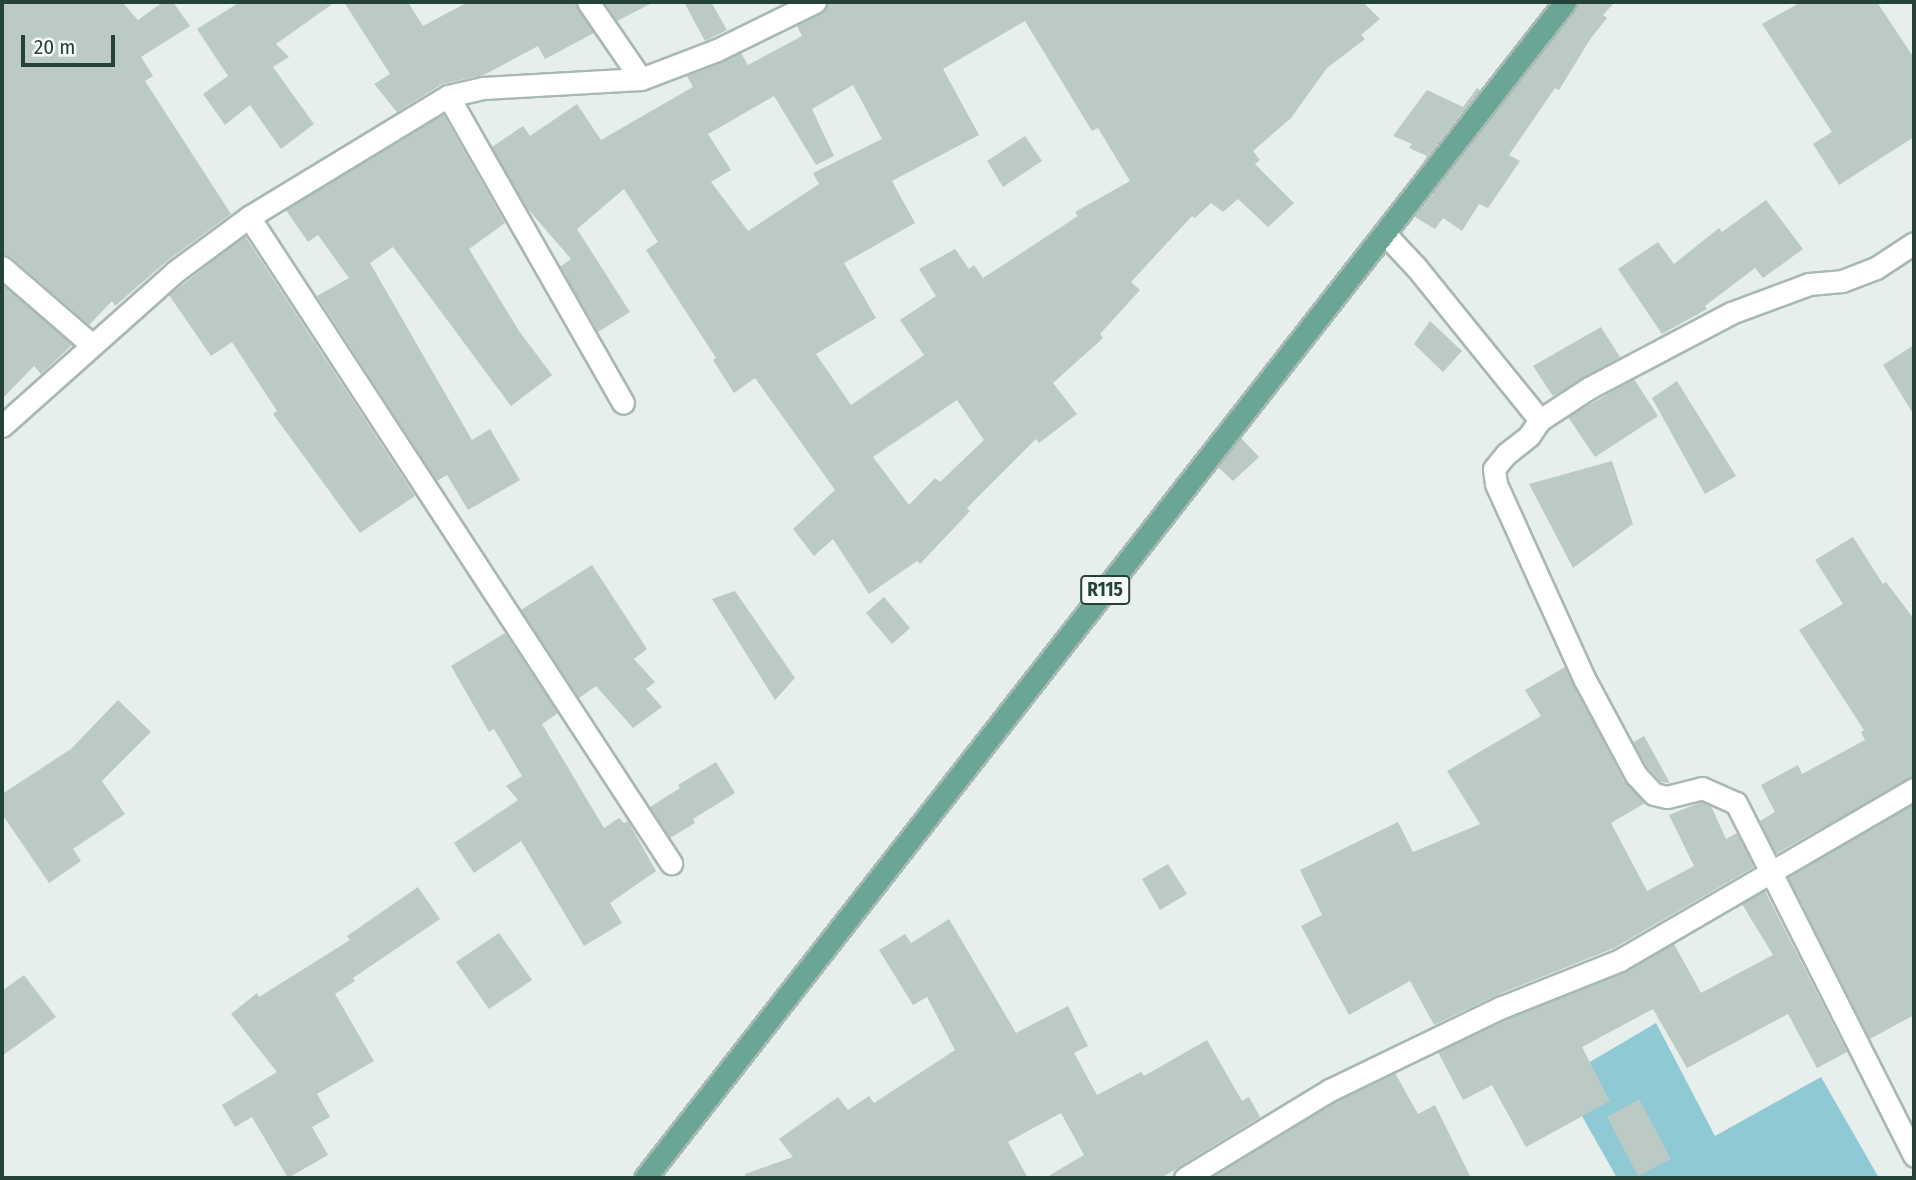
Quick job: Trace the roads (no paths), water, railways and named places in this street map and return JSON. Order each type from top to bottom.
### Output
[{"type":"main road","name":"R115","points":[[645,1178],[1565,2]]},
{"type":"street","points":[[587,2],[641,79]]},
{"type":"street","points":[[2,426],[176,271],[249,218],[448,96],[483,88],[641,79],[717,50],[815,2]]},
{"type":"street","points":[[448,96],[623,403]]},
{"type":"street","points":[[249,218],[671,863]]},
{"type":"street","points":[[1384,233],[1416,267],[1540,420]]},
{"type":"street","points":[[1914,243],[1876,268],[1842,281],[1809,284],[1731,313],[1589,388],[1540,420],[1528,436],[1506,454],[1494,469],[1496,484],[1585,680],[1636,775],[1654,794],[1667,797],[1702,789],[1736,803],[1914,1156]]},
{"type":"street","points":[[2,267],[91,344]]},
{"type":"street","points":[[1185,1178],[1330,1090],[1502,1007],[1620,960],[1914,789]]},
{"type":"water","points":[[1656,1023],[1715,1136],[1821,1077],[1879,1178],[1617,1178],[1561,1079]]}]
